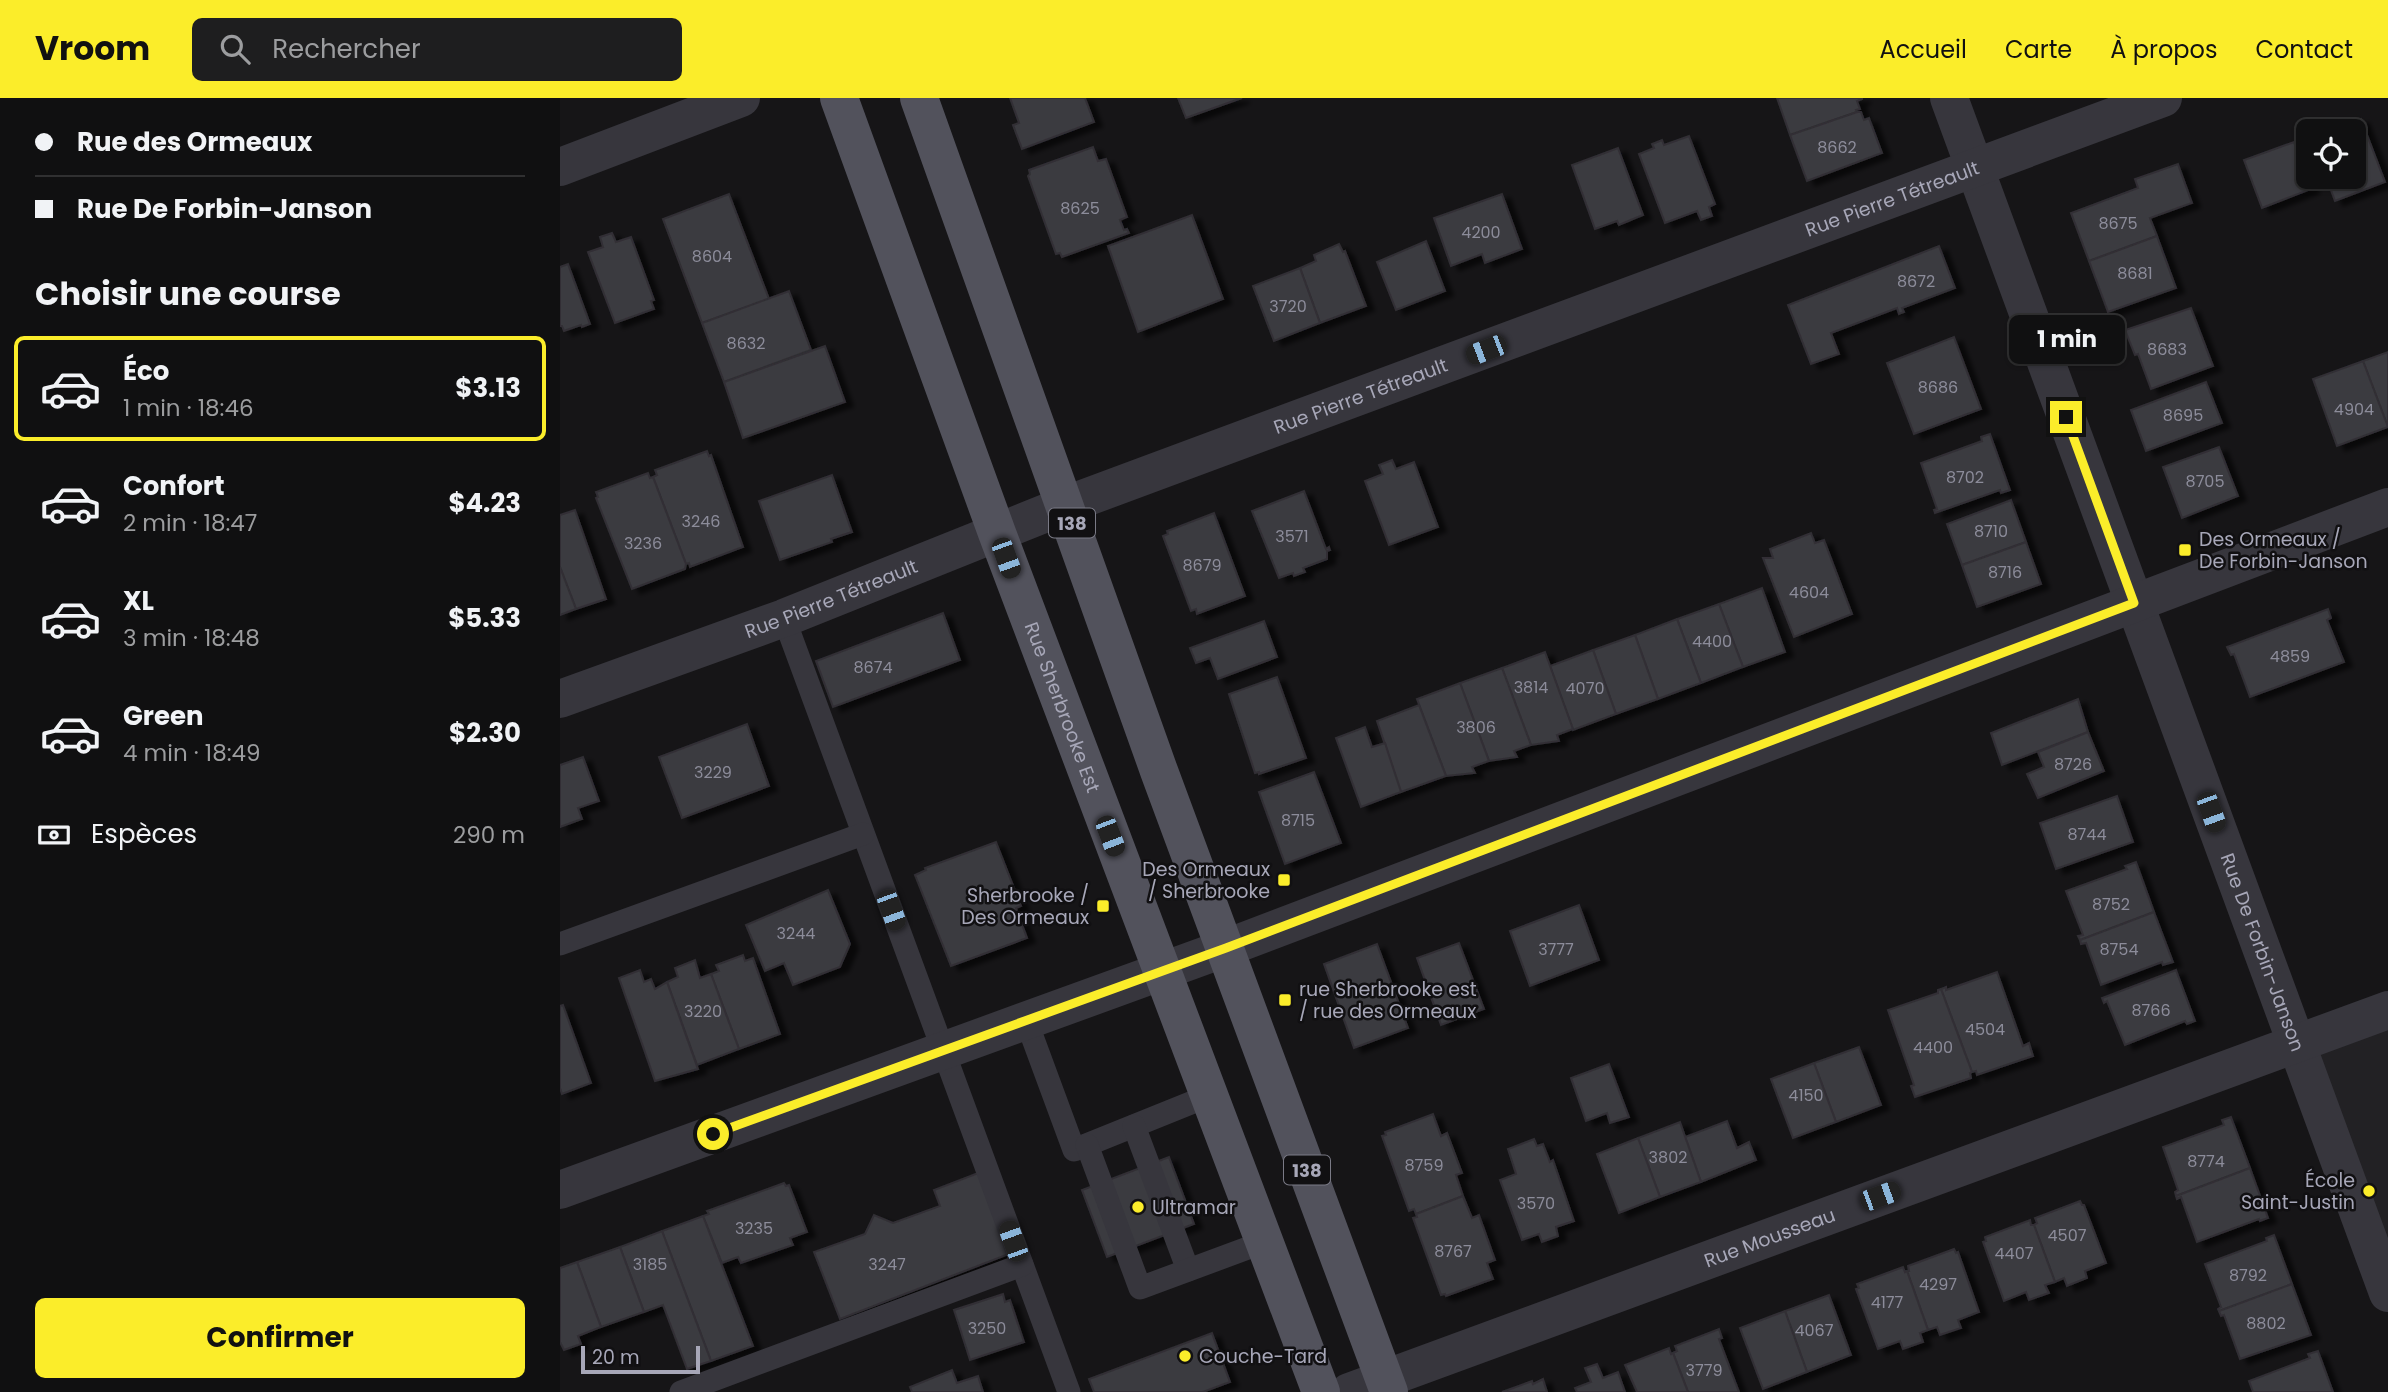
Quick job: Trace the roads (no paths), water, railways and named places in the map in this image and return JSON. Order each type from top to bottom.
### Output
[{"type":"main road","name":"Rue Sherbrooke Est","points":[[839,98],[997,533],[1321,1392]]},
{"type":"main road","name":"138","points":[[919,98],[1159,771],[1387,1385]]},
{"type":"street","points":[[560,167],[741,98]]},
{"type":"street","name":"Rue De Forbin-Janson","points":[[1949,98],[2388,1293]]},
{"type":"street","name":"Rue Pierre Tétreault","points":[[560,699],[784,618],[1066,505],[2163,98]]},
{"type":"street","points":[[560,1190],[1226,948],[2388,507]]},
{"type":"street","name":"Rue Mousseau","points":[[1349,1392],[1387,1385],[2388,1010]]},
{"type":"lane","points":[[784,618],[1069,1392]]},
{"type":"lane","points":[[560,944],[863,834]]},
{"type":"lane","points":[[1026,1020],[1074,1150],[1208,1096]]},
{"type":"lane","points":[[1134,1126],[1188,1270]]},
{"type":"lane","points":[[1087,1145],[1140,1288],[1264,1242]]},
{"type":"lane","points":[[681,1392],[1022,1265]]},
{"type":"place","name":"Des Ormeaux / De Forbin-Janson","points":[[2185,550]]},
{"type":"place","name":"Des Ormeaux / Sherbrooke","points":[[1284,880]]},
{"type":"place","name":"Sherbrooke / Des Ormeaux","points":[[1103,906]]},
{"type":"place","name":"rue Sherbrooke est / rue des Ormeaux","points":[[1285,1000]]},
{"type":"place","name":"École Saint-Justin","points":[[2369,1191]]},
{"type":"place","name":"Ultramar","points":[[1138,1207]]},
{"type":"place","name":"Couche-Tard","points":[[1185,1356]]}]
